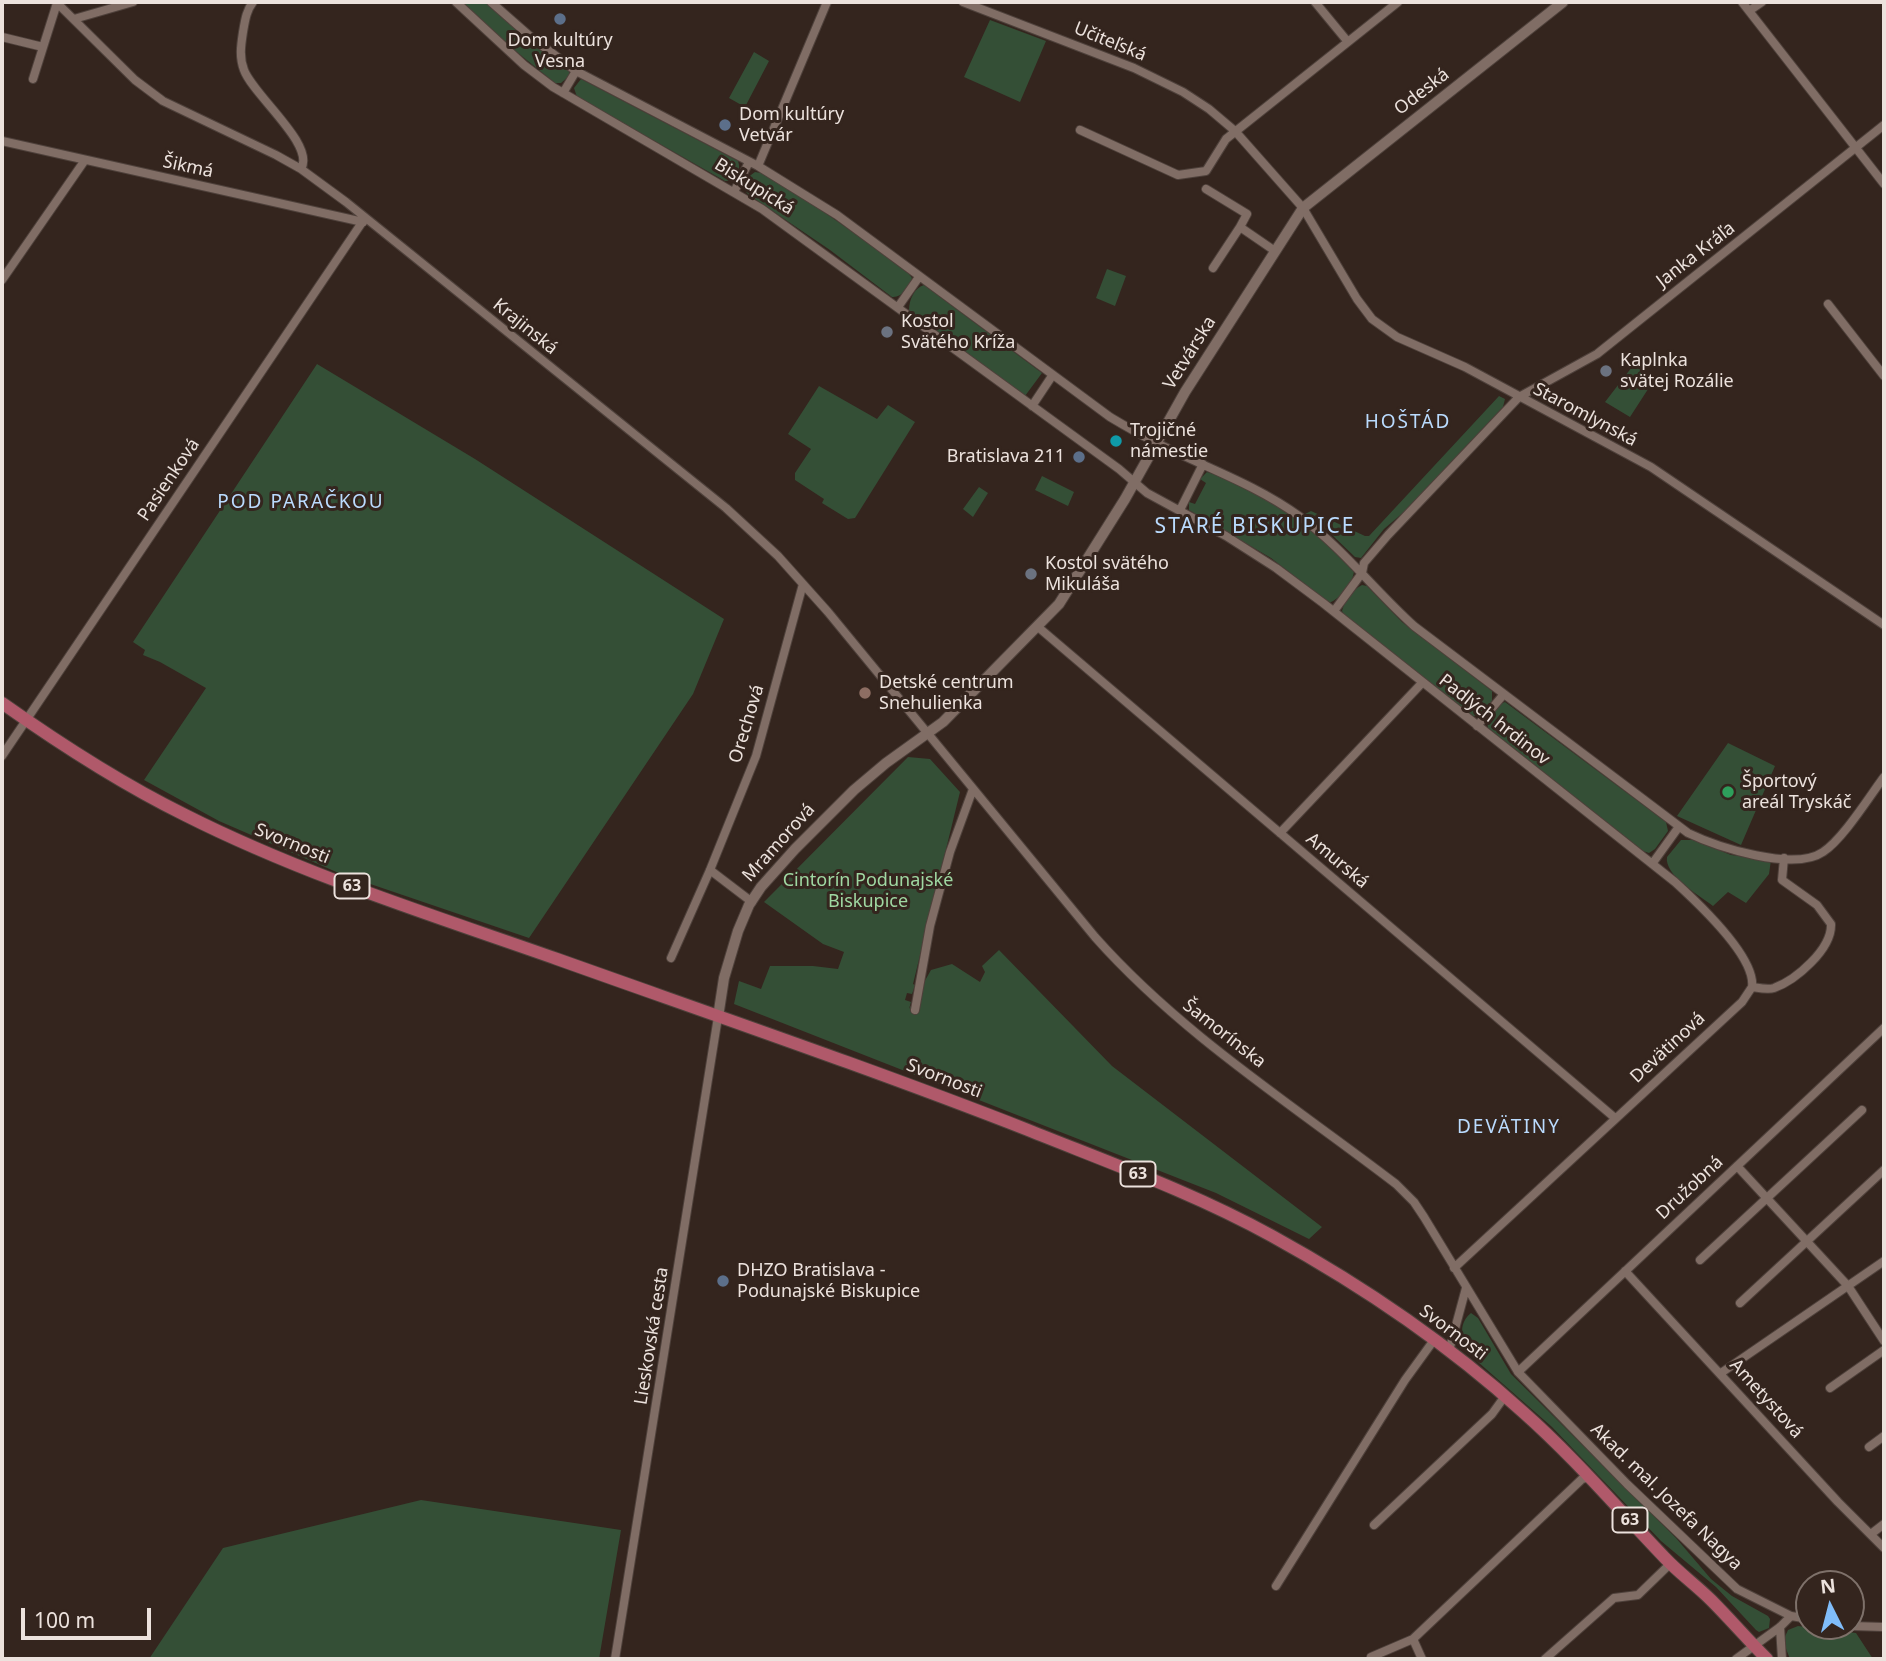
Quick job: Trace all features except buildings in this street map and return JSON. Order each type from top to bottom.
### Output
[{"type":"main road","name":"Svornosti","points":[[2,703],[123,782],[229,837],[397,903],[851,1062],[1208,1203],[1269,1234],[1341,1275],[1449,1351],[1504,1396],[1590,1477],[1670,1563],[1709,1597],[1767,1659]]},
{"type":"street","points":[[33,79],[57,2]]},
{"type":"street","name":"Krajinská","points":[[57,2],[135,80],[163,102],[301,169],[726,509],[803,584],[928,733]]},
{"type":"street","points":[[74,19],[103,6],[134,2]]},
{"type":"street","points":[[253,2],[246,13],[241,50],[243,68],[258,94],[297,141],[304,157],[301,169]]},
{"type":"street","name":"Biskupická","points":[[456,2],[524,65],[563,93],[734,192],[808,241],[1032,406]]},
{"type":"street","name":"Biskupická","points":[[491,2],[532,38],[576,71],[753,164],[837,215],[1052,376]]},
{"type":"street","points":[[734,192],[753,164],[827,2]]},
{"type":"street","name":"Učiteľská","points":[[963,2],[1159,79],[1209,109],[1235,131],[1303,208]]},
{"type":"street","points":[[1315,2],[1348,42]]},
{"type":"street","points":[[1080,130],[1178,176],[1206,171],[1226,139],[1235,131],[1398,2]]},
{"type":"street","name":"Odeská","points":[[1303,208],[1563,2]]},
{"type":"street","points":[[1742,2],[1884,184]]},
{"type":"street","points":[[1749,12],[1762,2]]},
{"type":"street","points":[[2,37],[43,47]]},
{"type":"street","points":[[563,93],[576,71]]},
{"type":"street","name":"Janka Kráľa","points":[[1334,611],[1362,573],[1364,563],[1388,535],[1519,397],[1597,354],[1884,125]]},
{"type":"street","name":"Šikmá","points":[[2,141],[364,220]]},
{"type":"street","points":[[2,281],[85,160]]},
{"type":"street","points":[[1206,189],[1247,214],[1213,268]]},
{"type":"street","name":"Vetvárska","points":[[928,733],[960,706],[1065,597],[1185,392],[1303,208]]},
{"type":"street","name":"Staromlynská","points":[[1303,208],[1357,299],[1372,319],[1398,337],[1465,367],[1651,467],[1884,625]]},
{"type":"street","name":"Pasienková","points":[[2,756],[364,220]]},
{"type":"street","points":[[1240,227],[1275,251]]},
{"type":"street","points":[[898,307],[919,277]]},
{"type":"street","points":[[1828,304],[1884,376]]},
{"type":"street","points":[[1052,376],[1110,417],[1157,443],[1203,464],[1180,510],[1147,493],[1126,474],[1032,406],[1052,376]]},
{"type":"street","name":"Padlých hrdinov","points":[[1203,464],[1264,493],[1297,514],[1334,543],[1383,599],[1414,626],[1678,828],[1732,851],[1784,858],[1815,857],[1831,846],[1884,777]]},
{"type":"street","name":"Padlých hrdinov","points":[[1180,510],[1266,562],[1334,611],[1652,864],[1694,900],[1740,953],[1751,972],[1752,987]]},
{"type":"street","name":"Orechová","points":[[671,958],[756,755],[803,584]]},
{"type":"street","name":"Amurská","points":[[1038,627],[1615,1118]]},
{"type":"street","points":[[1280,833],[1422,683]]},
{"type":"street","points":[[1477,726],[1504,694]]},
{"type":"street","name":"Šamorínska","points":[[928,733],[1095,937],[1143,988],[1171,1013],[1396,1184],[1418,1207],[1518,1372]]},
{"type":"street","name":"Mramorová","points":[[718,1017],[725,973],[738,931],[752,902],[783,861],[839,804],[886,763],[928,733]]},
{"type":"street","points":[[915,1010],[930,926],[950,852],[973,789]]},
{"type":"street","points":[[1652,864],[1678,828]]},
{"type":"street","points":[[1752,987],[1772,989],[1793,976],[1826,945],[1831,930],[1827,916],[1817,905],[1782,880],[1784,858]]},
{"type":"street","points":[[710,870],[752,902]]},
{"type":"street","name":"Devätinová","points":[[1454,1268],[1742,1002],[1752,987]]},
{"type":"street","name":"Lieskovská cesta","points":[[615,1659],[718,1017]]},
{"type":"street","name":"Družobná","points":[[1518,1372],[1884,1028]]},
{"type":"street","points":[[1700,1260],[1861,1110]]},
{"type":"street","points":[[1737,1166],[1848,1286],[1884,1341]]},
{"type":"street","points":[[1740,1303],[1884,1170]]},
{"type":"street","points":[[1721,1373],[1884,1261]]},
{"type":"street","name":"Ametystová","points":[[1625,1271],[1884,1548]]},
{"type":"street","points":[[1449,1351],[1466,1288]]},
{"type":"street","points":[[1276,1586],[1392,1401],[1434,1340]]},
{"type":"street","points":[[1830,1388],[1884,1350]]},
{"type":"street","name":"Akad. mal. Jozefa Nagya","points":[[1518,1372],[1627,1484],[1737,1589],[1795,1617]]},
{"type":"street","points":[[1374,1525],[1492,1414],[1504,1396]]},
{"type":"street","points":[[1869,1447],[1884,1436]]},
{"type":"street","points":[[1371,1657],[1413,1639],[1582,1479],[1590,1477]]},
{"type":"street","points":[[1871,1534],[1884,1524]]},
{"type":"street","points":[[1545,1659],[1614,1598],[1638,1595],[1670,1563]]},
{"type":"street","points":[[1736,1659],[1791,1616]]},
{"type":"street","points":[[1865,1626],[1884,1627]]},
{"type":"street","points":[[1780,1627],[1782,1659]]},
{"type":"street","points":[[1413,1639],[1422,1659]]},
{"type":"green space","points":[[462,2],[486,2],[532,43],[566,67],[569,76],[561,83],[555,83],[502,40]]},
{"type":"green space","points":[[990,20],[1046,41],[1020,102],[964,77]]},
{"type":"green space","points":[[754,52],[769,61],[745,107],[729,98]]},
{"type":"green space","points":[[581,79],[738,161],[737,175],[730,181],[725,181],[577,97],[574,88]]},
{"type":"green space","points":[[755,172],[781,184],[818,208],[909,274],[912,278],[907,288],[899,296],[892,297],[830,250],[749,195],[746,192],[746,183]]},
{"type":"green space","points":[[1107,269],[1126,276],[1115,306],[1096,298]]},
{"type":"green space","points":[[924,285],[1042,373],[1025,396],[909,310],[913,295]]},
{"type":"green space","points":[[1635,363],[1652,383],[1630,417],[1605,402]]},
{"type":"green space","points":[[317,364],[475,459],[724,619],[693,694],[529,938],[341,874],[219,821],[144,780],[206,688],[143,655],[145,650],[133,642]]},
{"type":"green space","points":[[819,386],[877,419],[888,405],[915,422],[855,518],[848,519],[822,503],[824,499],[795,480],[795,473],[811,449],[788,434]]},
{"type":"green space","points":[[1499,396],[1505,399],[1503,407],[1405,511],[1384,529],[1361,558],[1355,557],[1305,514],[1311,511],[1369,536]]},
{"type":"green space","points":[[1207,472],[1265,499],[1327,542],[1354,571],[1349,585],[1329,603],[1271,558],[1189,510],[1189,502],[1195,504],[1206,483],[1200,479]]},
{"type":"green space","points":[[1042,476],[1074,492],[1068,506],[1035,490]]},
{"type":"green space","points":[[979,487],[988,493],[973,517],[963,509]]},
{"type":"green space","points":[[1362,585],[1367,586],[1402,622],[1492,691],[1492,701],[1480,716],[1471,716],[1345,616],[1342,611],[1345,604],[1352,593]]},
{"type":"green space","points":[[1505,702],[1666,822],[1668,831],[1655,849],[1649,853],[1643,851],[1488,728],[1492,713]]},
{"type":"green space","name":"Športový areál Tryskáč","points":[[1728,743],[1775,766],[1741,845],[1677,816]]},
{"type":"green space","name":"Cintorín Podunajské Biskupice","points":[[908,757],[930,759],[960,792],[913,984],[915,985],[912,994],[907,993],[905,1000],[911,1002],[909,1009],[931,970],[952,964],[980,982],[985,972],[982,966],[999,950],[1112,1066],[1322,1227],[1309,1239],[1216,1193],[734,1004],[739,981],[761,989],[770,966],[838,969],[844,952],[823,944],[764,902]]},
{"type":"green space","points":[[1681,840],[1693,840],[1731,855],[1771,860],[1769,874],[1746,903],[1728,892],[1713,906],[1671,871],[1667,857]]},
{"type":"green space","points":[[1471,1313],[1478,1318],[1511,1374],[1676,1538],[1711,1579],[1732,1596],[1768,1616],[1769,1628],[1759,1632],[1756,1630],[1716,1587],[1661,1541],[1552,1427],[1478,1362],[1469,1351],[1462,1331]]},
{"type":"green space","points":[[421,1500],[621,1530],[599,1659],[149,1659],[223,1548]]},
{"type":"green space","points":[[1795,1627],[1795,1640],[1861,1640],[1873,1659],[1790,1659],[1783,1641],[1788,1630]]},
{"type":"place","name":"Dom kultúry Vesna","points":[[560,19]]},
{"type":"place","name":"Dom kultúry Vetvár","points":[[725,125]]},
{"type":"place","name":"Kostol Svätého Kríža","points":[[887,332]]},
{"type":"place","name":"Kaplnka svätej Rozálie","points":[[1606,371]]},
{"type":"place","name":"Trojičné námestie","points":[[1116,441]]},
{"type":"place","name":"Bratislava 211","points":[[1079,457]]},
{"type":"place","name":"Kostol svätého Mikuláša","points":[[1031,574]]},
{"type":"place","name":"Detské centrum Snehulienka","points":[[865,693]]},
{"type":"place","name":"Športový areál Tryskáč","points":[[1728,792]]},
{"type":"place","name":"DHZO Bratislava - Podunajské Biskupice","points":[[723,1281]]},
{"type":"district","name":"HOŠTÁD","points":[[1408,423]]},
{"type":"district","name":"POD PARAČKOU","points":[[301,503]]},
{"type":"district","name":"STARÉ BISKUPICE","points":[[1255,527]]},
{"type":"district","name":"DEVÄTINY","points":[[1509,1128]]}]
